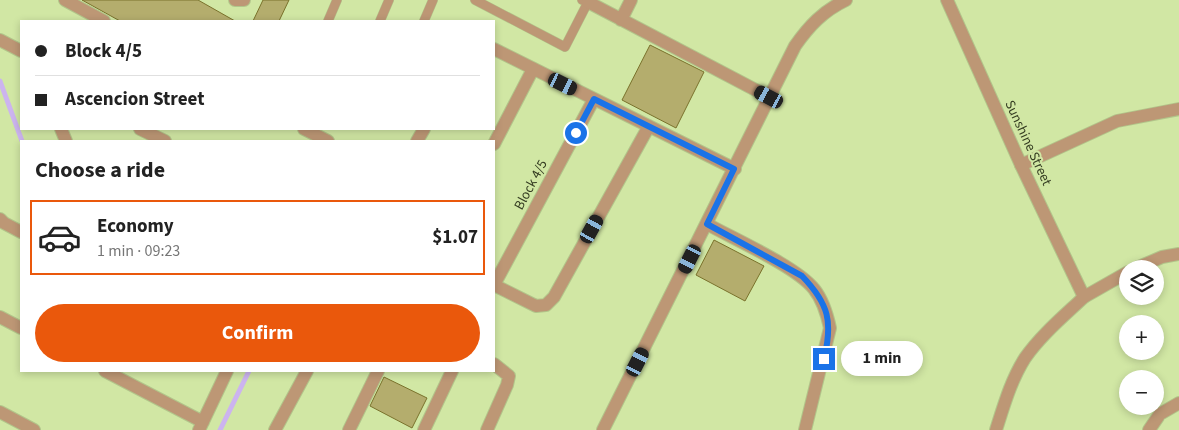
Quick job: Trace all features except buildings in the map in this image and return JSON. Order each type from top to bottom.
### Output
[{"type":"street","points":[[65,0],[102,20]]},
{"type":"street","points":[[235,0],[244,0]]},
{"type":"street","points":[[621,20],[631,0]]},
{"type":"street","points":[[603,430],[769,97],[809,26],[831,7],[846,0]]},
{"type":"street","name":"Sunshine Street","points":[[948,0],[1084,297]]},
{"type":"street","points":[[585,1],[769,97]]},
{"type":"street","points":[[0,40],[20,50]]},
{"type":"street","points":[[495,50],[734,169]]},
{"type":"street","points":[[495,142],[533,69]]},
{"type":"street","name":"Block 4/5","points":[[495,283],[594,99]]},
{"type":"street","points":[[1022,165],[1118,121],[1179,109]]},
{"type":"street","points":[[495,286],[536,306],[546,305],[554,297],[648,126]]},
{"type":"street","points":[[142,130],[163,140]]},
{"type":"street","points":[[306,130],[326,140]]},
{"type":"street","points":[[0,219],[20,231]]},
{"type":"street","points":[[707,224],[802,276],[821,300],[827,314],[829,335],[805,430]]},
{"type":"street","points":[[1157,260],[1179,254]]},
{"type":"street","points":[[996,430],[1009,390],[1026,358],[1054,325],[1084,297],[1119,277]]},
{"type":"street","points":[[0,317],[20,327]]},
{"type":"street","points":[[487,430],[508,385],[509,376],[495,365]]},
{"type":"street","points":[[107,372],[200,426],[227,372]]},
{"type":"street","points":[[277,429],[306,372]]},
{"type":"street","points":[[349,430],[378,372]]},
{"type":"street","points":[[424,430],[452,372]]},
{"type":"street","points":[[1149,430],[1160,414],[1179,403]]},
{"type":"street","points":[[0,412],[34,430]]},
{"type":"lane","points":[[328,20],[338,0]]},
{"type":"lane","points":[[380,20],[389,0]]},
{"type":"lane","points":[[424,20],[433,0]]},
{"type":"lane","points":[[475,0],[565,47],[585,1]]},
{"type":"waterway","points":[[0,81],[22,140]]},
{"type":"waterway","points":[[220,430],[249,372]]},
{"type":"route","points":[[576,133],[594,99],[734,169],[707,224],[802,276],[814,288],[827,314],[830,328],[824,359]]}]
